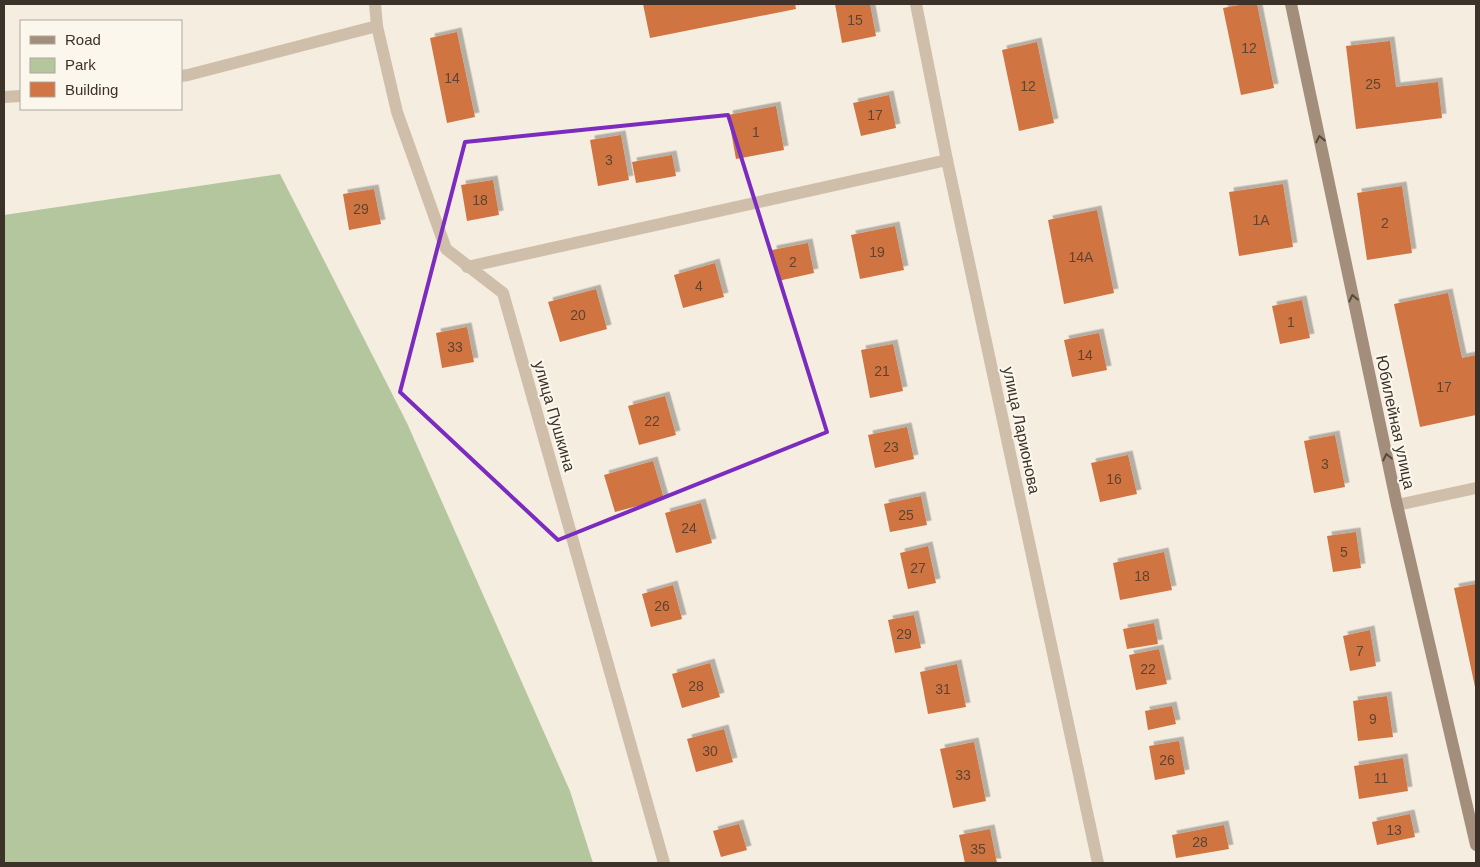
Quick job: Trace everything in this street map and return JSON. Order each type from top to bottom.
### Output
[{"type":"street","name":"улица Пушкина","points":[[375,4],[377,26],[397,112],[446,249],[503,293],[664,863]]},
{"type":"street","name":"улица Ларионова","points":[[916,4],[947,160],[1098,863]]},
{"type":"street","name":"Юбилейная улица","points":[[1291,4],[1397,505],[1476,845]]},
{"type":"street","points":[[182,76],[377,26]]},
{"type":"street","points":[[4,97],[20,96]]},
{"type":"street","points":[[467,266],[947,160]]},
{"type":"street","points":[[1397,505],[1476,488]]},
{"type":"highlighted area","points":[[728,115],[827,432],[558,540],[400,392],[465,142]]},
{"type":"green space","points":[[280,174],[407,423],[570,791],[593,863],[4,863],[4,215]]},
{"type":"building","points":[[643,4],[795,4],[796,9],[650,38]]},
{"type":"building","points":[[835,4],[870,4],[876,36],[842,43]]},
{"type":"building","points":[[1257,4],[1274,88],[1241,95],[1223,8]]},
{"type":"building","points":[[457,32],[475,117],[447,123],[430,38]]},
{"type":"building","points":[[1390,41],[1396,87],[1438,82],[1442,118],[1356,129],[1346,46]]},
{"type":"building","points":[[1037,42],[1054,123],[1019,131],[1002,50]]},
{"type":"building","points":[[889,95],[896,128],[861,136],[853,103]]},
{"type":"building","points":[[776,106],[784,150],[736,159],[728,115]]},
{"type":"building","points":[[621,135],[629,180],[598,186],[590,140]]},
{"type":"building","points":[[672,155],[676,176],[636,183],[632,162]]},
{"type":"building","points":[[493,180],[499,215],[467,221],[461,185]]},
{"type":"building","points":[[1283,184],[1293,247],[1239,256],[1229,192]]},
{"type":"building","points":[[1402,186],[1412,253],[1367,260],[1357,193]]},
{"type":"building","points":[[374,189],[381,224],[349,230],[343,194]]},
{"type":"building","points":[[1097,210],[1114,293],[1064,304],[1048,220]]},
{"type":"building","points":[[895,226],[904,270],[860,279],[851,235]]},
{"type":"building","points":[[808,243],[814,273],[778,281],[772,250]]},
{"type":"building","points":[[715,263],[724,297],[683,308],[674,275]]},
{"type":"building","points":[[596,289],[607,329],[560,342],[548,302]]},
{"type":"building","points":[[1448,293],[1462,358],[1476,355],[1476,415],[1420,427],[1394,304]]},
{"type":"building","points":[[1302,300],[1310,338],[1280,344],[1272,306]]},
{"type":"building","points":[[467,327],[474,362],[442,368],[436,333]]},
{"type":"building","points":[[1099,333],[1107,370],[1072,377],[1064,340]]},
{"type":"building","points":[[893,344],[903,391],[870,398],[861,350]]},
{"type":"building","points":[[665,396],[676,435],[639,445],[628,406]]},
{"type":"building","points":[[907,427],[914,459],[875,468],[868,435]]},
{"type":"building","points":[[1335,435],[1345,487],[1314,493],[1304,441]]},
{"type":"building","points":[[1128,455],[1137,494],[1100,502],[1091,463]]},
{"type":"building","points":[[653,461],[664,499],[615,512],[604,475]]},
{"type":"building","points":[[921,496],[927,525],[890,532],[884,504]]},
{"type":"building","points":[[701,503],[712,543],[676,553],[665,513]]},
{"type":"building","points":[[1356,532],[1361,568],[1333,572],[1327,536]]},
{"type":"building","points":[[928,546],[936,583],[908,589],[900,553]]},
{"type":"building","points":[[1164,552],[1172,590],[1120,600],[1113,563]]},
{"type":"building","points":[[1476,584],[1476,687],[1475,687],[1454,588]]},
{"type":"building","points":[[673,585],[682,619],[651,627],[642,594]]},
{"type":"building","points":[[914,615],[921,648],[895,653],[888,620]]},
{"type":"building","points":[[1154,623],[1158,644],[1127,649],[1123,629]]},
{"type":"building","points":[[1370,630],[1376,666],[1350,671],[1343,636]]},
{"type":"building","points":[[1159,649],[1167,684],[1136,690],[1129,655]]},
{"type":"building","points":[[710,663],[720,697],[682,708],[672,674]]},
{"type":"building","points":[[957,664],[966,707],[928,714],[920,672]]},
{"type":"building","points":[[1387,696],[1393,737],[1358,741],[1353,701]]},
{"type":"building","points":[[1172,706],[1176,724],[1148,730],[1145,711]]},
{"type":"building","points":[[724,729],[733,762],[696,772],[687,739]]},
{"type":"building","points":[[1179,741],[1185,774],[1155,780],[1149,746]]},
{"type":"building","points":[[974,742],[986,801],[953,808],[940,749]]},
{"type":"building","points":[[1403,758],[1408,791],[1359,799],[1354,766]]},
{"type":"building","points":[[1410,814],[1415,837],[1377,845],[1372,822]]},
{"type":"building","points":[[739,824],[747,850],[721,857],[713,831]]},
{"type":"building","points":[[1224,825],[1229,849],[1176,858],[1172,835]]},
{"type":"building","points":[[990,829],[997,863],[965,863],[959,835]]}]
